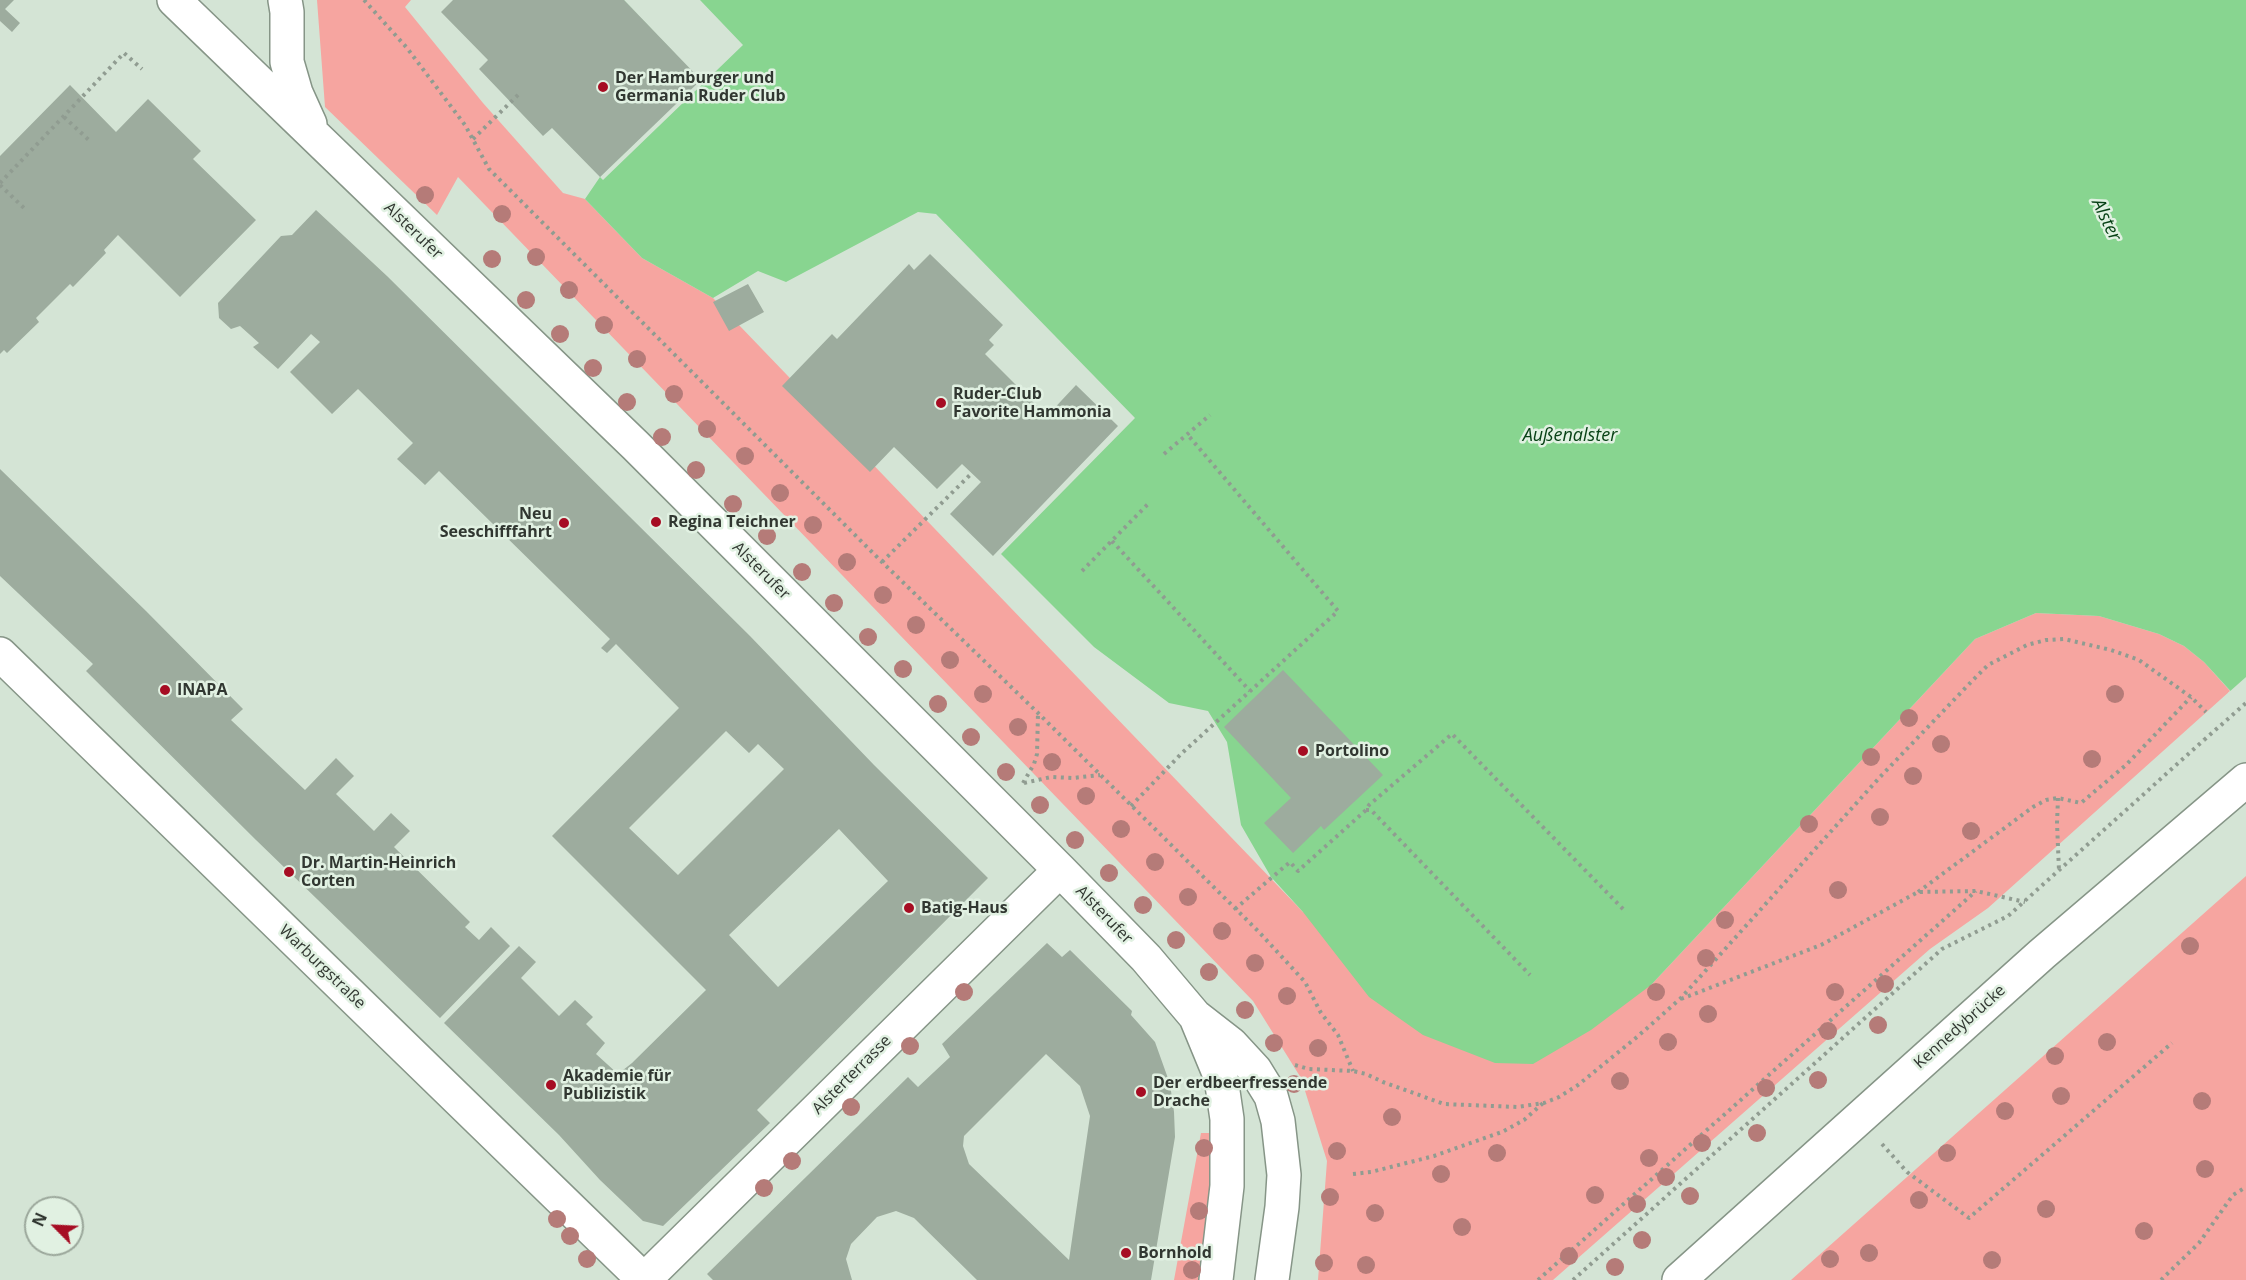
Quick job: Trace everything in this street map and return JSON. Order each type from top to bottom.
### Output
[{"type":"street","name":"Alsterufer","points":[[285,0],[287,62],[296,93],[316,137]]},
{"type":"street","name":"Alsterufer","points":[[186,4],[316,137],[636,446],[1060,870],[1146,958],[1195,1016],[1231,1044],[1255,1070],[1271,1096],[1278,1121],[1284,1175],[1272,1280]]},
{"type":"street","name":"Warburgstraße","points":[[0,654],[644,1280]]},
{"type":"street","name":"Kennedybrücke","points":[[1679,1280],[2042,954],[2244,781]]},
{"type":"street","name":"Alsterterrasse","points":[[644,1280],[1060,870]]},
{"type":"street","name":"Alsterufer","points":[[1195,1016],[1221,1078],[1227,1119],[1227,1186],[1216,1280]]},
{"type":"path","points":[[364,0],[407,48],[465,125],[489,169],[882,562],[1038,712],[1305,982],[1321,1013],[1338,1035],[1353,1071],[1444,1104],[1517,1107],[1544,1103],[1578,1085],[1680,999],[1880,777],[1988,665],[2027,645],[2046,640],[2083,642],[2139,660],[2191,697],[2206,712]]},
{"type":"path","points":[[25,209],[0,184],[124,53],[142,69]]},
{"type":"path","points":[[472,139],[519,94]]},
{"type":"path","points":[[64,117],[91,142]]},
{"type":"path","points":[[1164,454],[1210,415]]},
{"type":"path","points":[[1131,806],[1181,754],[1338,611],[1187,435]]},
{"type":"path","points":[[882,562],[972,473]]},
{"type":"path","points":[[1082,571],[1148,504]]},
{"type":"path","points":[[1112,541],[1250,691]]},
{"type":"path","points":[[1680,999],[1821,945],[1918,892],[2033,807],[2046,800],[2058,798],[2081,803],[2126,765],[2191,697]]},
{"type":"path","points":[[1573,1280],[1942,949],[2008,916],[2246,703]]},
{"type":"path","points":[[1038,712],[1037,754],[1022,784],[1051,777],[1100,776]]},
{"type":"path","points":[[1235,909],[1290,862],[1298,871],[1369,805],[1452,734],[1625,911]]},
{"type":"path","points":[[2058,798],[2059,872]]},
{"type":"path","points":[[1366,810],[1371,810],[1530,975]]},
{"type":"path","points":[[1918,892],[1976,891],[2025,902]]},
{"type":"path","points":[[1538,1280],[1976,891]]},
{"type":"path","points":[[1859,1118],[1907,1172],[1970,1218],[2172,1043]]},
{"type":"path","points":[[1353,1174],[1371,1172],[1434,1156],[1502,1132],[1524,1120],[1544,1103]]},
{"type":"path","points":[[2161,1280],[2199,1243],[2233,1195],[2246,1187]]},
{"type":"shaded area","points":[[317,0],[411,0],[405,7],[483,103],[563,193],[585,199],[642,258],[713,298],[1303,912],[1651,985],[1975,639],[2036,613],[2099,616],[2159,634],[2184,646],[2204,662],[2230,691],[1988,908],[1930,949],[1553,1280],[1318,1280],[1327,1161],[1301,1078],[1253,1001],[458,177],[437,215],[325,107]]},
{"type":"shaded area","points":[[2246,876],[2246,1280],[1791,1280]]},
{"type":"shaded area","points":[[1201,1133],[1210,1133],[1213,1176],[1198,1280],[1174,1280]]},
{"type":"water","name":"Außenalster","points":[[624,0],[2246,0],[2246,708],[2204,662],[2184,646],[2159,634],[2099,616],[2036,613],[1975,639],[1651,985],[1591,1030],[1533,1064],[1495,1063],[1423,1035],[1369,997],[1303,912],[1271,877],[1241,825],[1227,742],[1208,711],[1169,703],[1094,647],[1001,554],[1135,418],[936,214],[918,212],[786,282],[758,271],[713,298],[642,258],[585,199],[600,177],[700,80]]},
{"type":"pier","points":[[624,0],[700,0],[743,45],[603,180],[600,177],[700,80]]},
{"type":"pier","points":[[2246,677],[2246,711],[2228,693]]},
{"type":"building","points":[[0,0],[14,0],[5,9],[20,23],[12,32],[0,21]]},
{"type":"building","name":"Der Hamburger und Germania Ruder Club","points":[[453,0],[624,0],[701,80],[600,177],[552,128],[543,136],[479,69],[488,60],[441,12]]},
{"type":"building","points":[[70,85],[116,132],[148,99],[201,151],[193,159],[256,220],[180,297],[118,235],[104,250],[106,253],[75,285],[73,287],[70,284],[36,318],[39,322],[7,353],[4,350],[0,354],[0,156]]},
{"type":"building","points":[[316,210],[387,276],[750,636],[874,765],[988,878],[757,1110],[770,1123],[663,1226],[643,1221],[444,1023],[519,946],[536,962],[521,978],[559,1016],[575,1000],[593,1017],[586,1024],[605,1043],[596,1054],[618,1074],[706,990],[552,836],[679,708],[616,644],[607,653],[601,648],[610,639],[439,471],[425,485],[397,459],[413,443],[358,389],[332,414],[290,372],[320,342],[311,334],[278,369],[253,347],[259,343],[240,326],[231,329],[219,318],[218,303],[281,236],[292,235]],"holes":[[[726,731],[749,753],[758,744],[784,769],[678,875],[629,828]],[[839,829],[888,881],[778,987],[729,935]]]},
{"type":"building","name":"Ruder-Club Favorite Hammonia","points":[[930,254],[1003,325],[989,340],[994,345],[985,354],[1047,416],[1076,385],[1118,426],[993,556],[950,514],[981,482],[962,464],[937,489],[894,447],[870,472],[782,386],[832,334],[837,339],[909,264],[914,270]]},
{"type":"building","points":[[748,284],[764,312],[729,331],[713,302]]},
{"type":"building","points":[[0,469],[243,709],[231,720],[305,790],[336,758],[354,776],[336,794],[374,831],[391,813],[410,831],[394,847],[470,922],[465,927],[479,940],[491,927],[510,946],[440,1018],[86,671],[93,664],[0,576]]},
{"type":"building","name":"Portolino","points":[[1283,670],[1383,775],[1324,830],[1321,826],[1293,853],[1264,823],[1291,798],[1224,727]]},
{"type":"building","points":[[1047,943],[1062,957],[1070,950],[1132,1011],[1131,1015],[1155,1042],[1170,1084],[1174,1112],[1175,1137],[1151,1280],[977,1280],[914,1218],[896,1211],[877,1217],[851,1244],[846,1259],[852,1280],[713,1280],[707,1274],[908,1077],[918,1087],[950,1057],[942,1044]],"holes":[[[1046,1054],[1080,1086],[1090,1116],[1069,1260],[969,1164],[963,1146],[964,1136]]]},
{"type":"place","name":"Der Hamburger und Germania Ruder Club","points":[[603,87]]},
{"type":"place","name":"Ruder-Club Favorite Hammonia","points":[[941,403]]},
{"type":"place","name":"Regina Teichner","points":[[656,522]]},
{"type":"place","name":"Neu Seeschifffahrt","points":[[564,523]]},
{"type":"place","name":"INAPA","points":[[165,690]]},
{"type":"place","name":"Portolino","points":[[1303,751]]},
{"type":"place","name":"Dr. Martin-Heinrich Corten","points":[[289,872]]},
{"type":"place","name":"Batig-Haus","points":[[909,908]]},
{"type":"place","name":"Akademie für Publizistik","points":[[551,1085]]},
{"type":"place","name":"Der erdbeerfressende Drache","points":[[1141,1092]]},
{"type":"place","name":"Bornhold","points":[[1126,1253]]},
{"type":"water label","name":"Alster","points":[[2106,220]]}]
